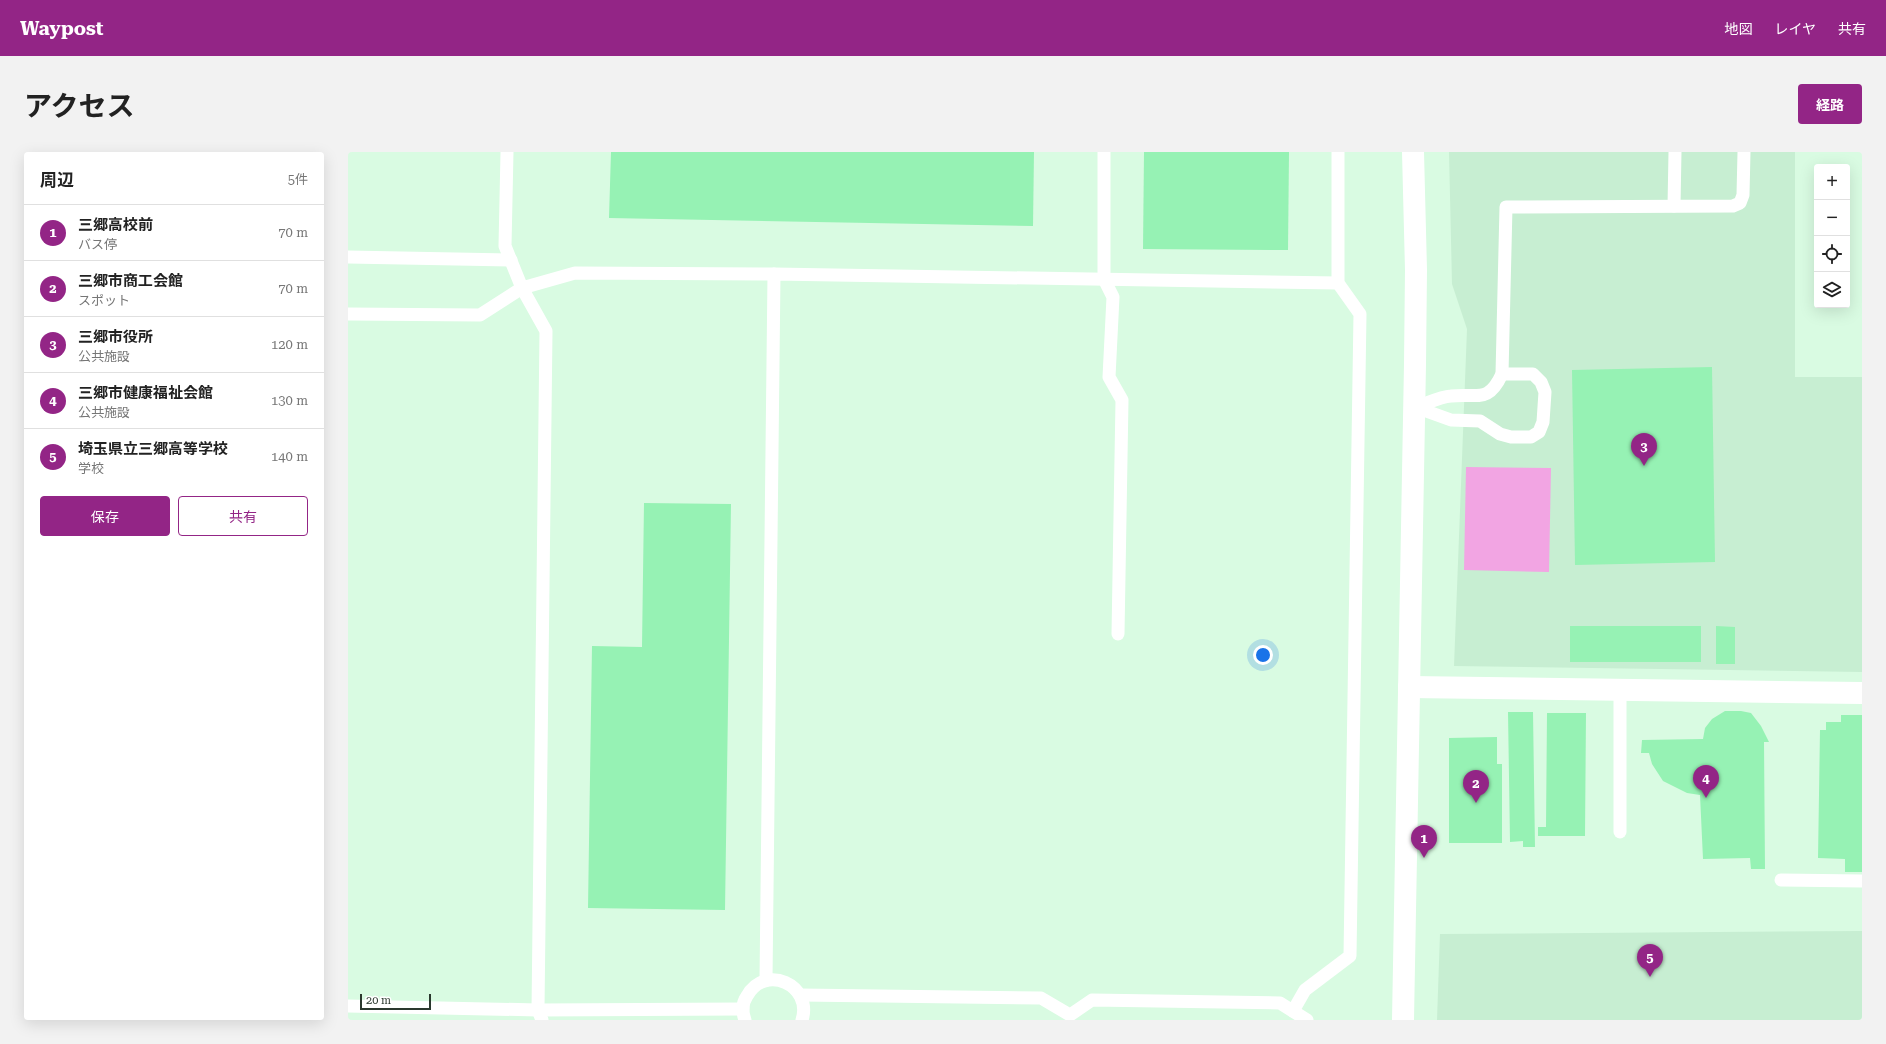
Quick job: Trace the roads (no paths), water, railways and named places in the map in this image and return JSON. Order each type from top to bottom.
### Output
[{"type":"street","points":[[1403,1020],[1415,407],[1416,270],[1413,152]]},
{"type":"street","points":[[1409,687],[1862,693]]},
{"type":"lane","points":[[506,152],[505,246],[522,288],[546,331],[540,1015]]},
{"type":"lane","points":[[1104,152],[1104,279],[1113,297],[1109,377],[1122,400],[1118,634]]},
{"type":"lane","points":[[1293,1011],[1304,990],[1350,956],[1360,314],[1338,283],[1338,152]]},
{"type":"lane","points":[[1674,206],[1675,152]]},
{"type":"lane","points":[[1415,407],[1450,396],[1482,396],[1490,392],[1498,384],[1502,374],[1506,207],[1733,206],[1740,203],[1743,195],[1744,152]]},
{"type":"lane","points":[[348,257],[511,260]]},
{"type":"lane","points":[[348,314],[480,315],[522,288],[575,274],[774,274],[1338,283]]},
{"type":"lane","points":[[766,980],[774,274]]},
{"type":"lane","points":[[1415,407],[1451,420],[1480,421],[1500,434],[1506,436],[1531,437],[1539,432],[1544,422],[1545,392],[1541,382],[1533,374],[1502,374]]},
{"type":"lane","points":[[1620,690],[1620,832]]},
{"type":"lane","points":[[1781,880],[1862,881]]},
{"type":"lane","points":[[348,1006],[486,1014],[744,1014],[745,999],[750,990],[757,984],[766,980],[776,979],[794,987],[800,994],[804,1014],[802,1020]]},
{"type":"lane","points":[[800,994],[1041,998],[1069,1018],[1092,1000],[1280,1003],[1307,1020]]},
{"type":"place","name":"三郷市役所","points":[[1644,466]]},
{"type":"place","name":"三郷市健康福祉会館","points":[[1706,798]]},
{"type":"place","name":"三郷市商工会館","points":[[1476,803]]},
{"type":"place","name":"三郷高校前","points":[[1424,858]]},
{"type":"place","name":"埼玉県立三郷高等学校","points":[[1650,977]]}]
